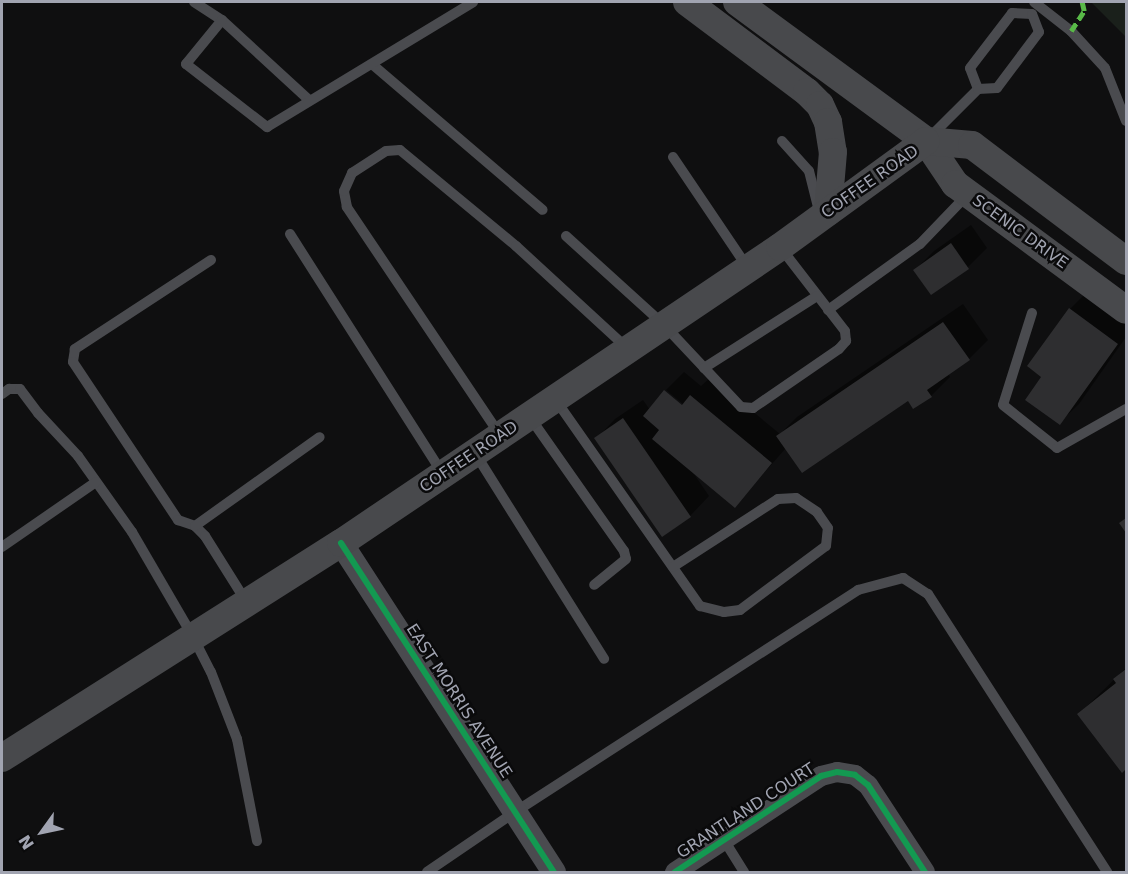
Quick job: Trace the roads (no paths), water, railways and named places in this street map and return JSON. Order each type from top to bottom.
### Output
[{"type":"main road","points":[[687,2],[807,92],[820,105],[828,122],[833,152],[824,214]]},
{"type":"main road","name":"SCENIC DRIVE","points":[[737,2],[927,141],[955,184],[1126,310]]},
{"type":"main road","points":[[927,141],[972,145],[1126,261]]},
{"type":"main road","name":"COFFEE ROAD","points":[[2,758],[341,543],[780,247],[927,141]]},
{"type":"street","name":"EAST MORRIS AVENUE","points":[[341,543],[554,873]]},
{"type":"street","name":"GRANTLAND COURT","points":[[675,873],[821,776],[837,772],[855,775],[868,785],[925,873]]},
{"type":"lane","points":[[194,2],[222,20],[309,100]]},
{"type":"lane","points":[[222,20],[186,64],[267,128],[309,100],[373,65],[473,2]]},
{"type":"lane","points":[[927,141],[978,89],[997,88],[1039,32],[1032,14],[1036,2],[1071,31],[1105,68],[1126,121]]},
{"type":"lane","points":[[978,89],[969,68],[1012,13],[1032,14]]},
{"type":"lane","points":[[373,65],[543,210]]},
{"type":"lane","points":[[782,141],[809,171],[824,214]]},
{"type":"lane","points":[[500,436],[347,207],[344,191],[352,173],[386,152],[400,150],[516,246],[628,349]]},
{"type":"lane","points":[[673,157],[748,268]]},
{"type":"lane","points":[[828,310],[920,244],[968,194]]},
{"type":"lane","points":[[290,234],[443,474]]},
{"type":"lane","points":[[566,236],[664,325],[741,407],[753,408],[839,349],[846,341],[845,331],[780,247]]},
{"type":"lane","points":[[211,260],[75,349],[73,363],[178,520],[195,526],[206,536],[247,603]]},
{"type":"lane","points":[[704,368],[817,296]]},
{"type":"lane","points":[[1032,313],[1003,405],[1057,448],[1126,409]]},
{"type":"lane","points":[[2,394],[9,389],[20,389],[96,482],[132,532],[193,637],[211,672],[237,739],[257,841]]},
{"type":"lane","points":[[555,399],[700,606],[723,612],[740,610],[826,546],[828,528],[817,512],[796,498],[778,500],[673,567]]},
{"type":"lane","points":[[529,416],[624,551],[626,559],[594,585]]},
{"type":"lane","points":[[195,526],[320,437]]},
{"type":"lane","points":[[475,453],[604,659]]},
{"type":"lane","points":[[2,547],[96,482]]},
{"type":"lane","points":[[427,873],[515,812],[858,590],[903,578],[928,594],[1107,873]]},
{"type":"lane","points":[[724,840],[744,873]]}]
